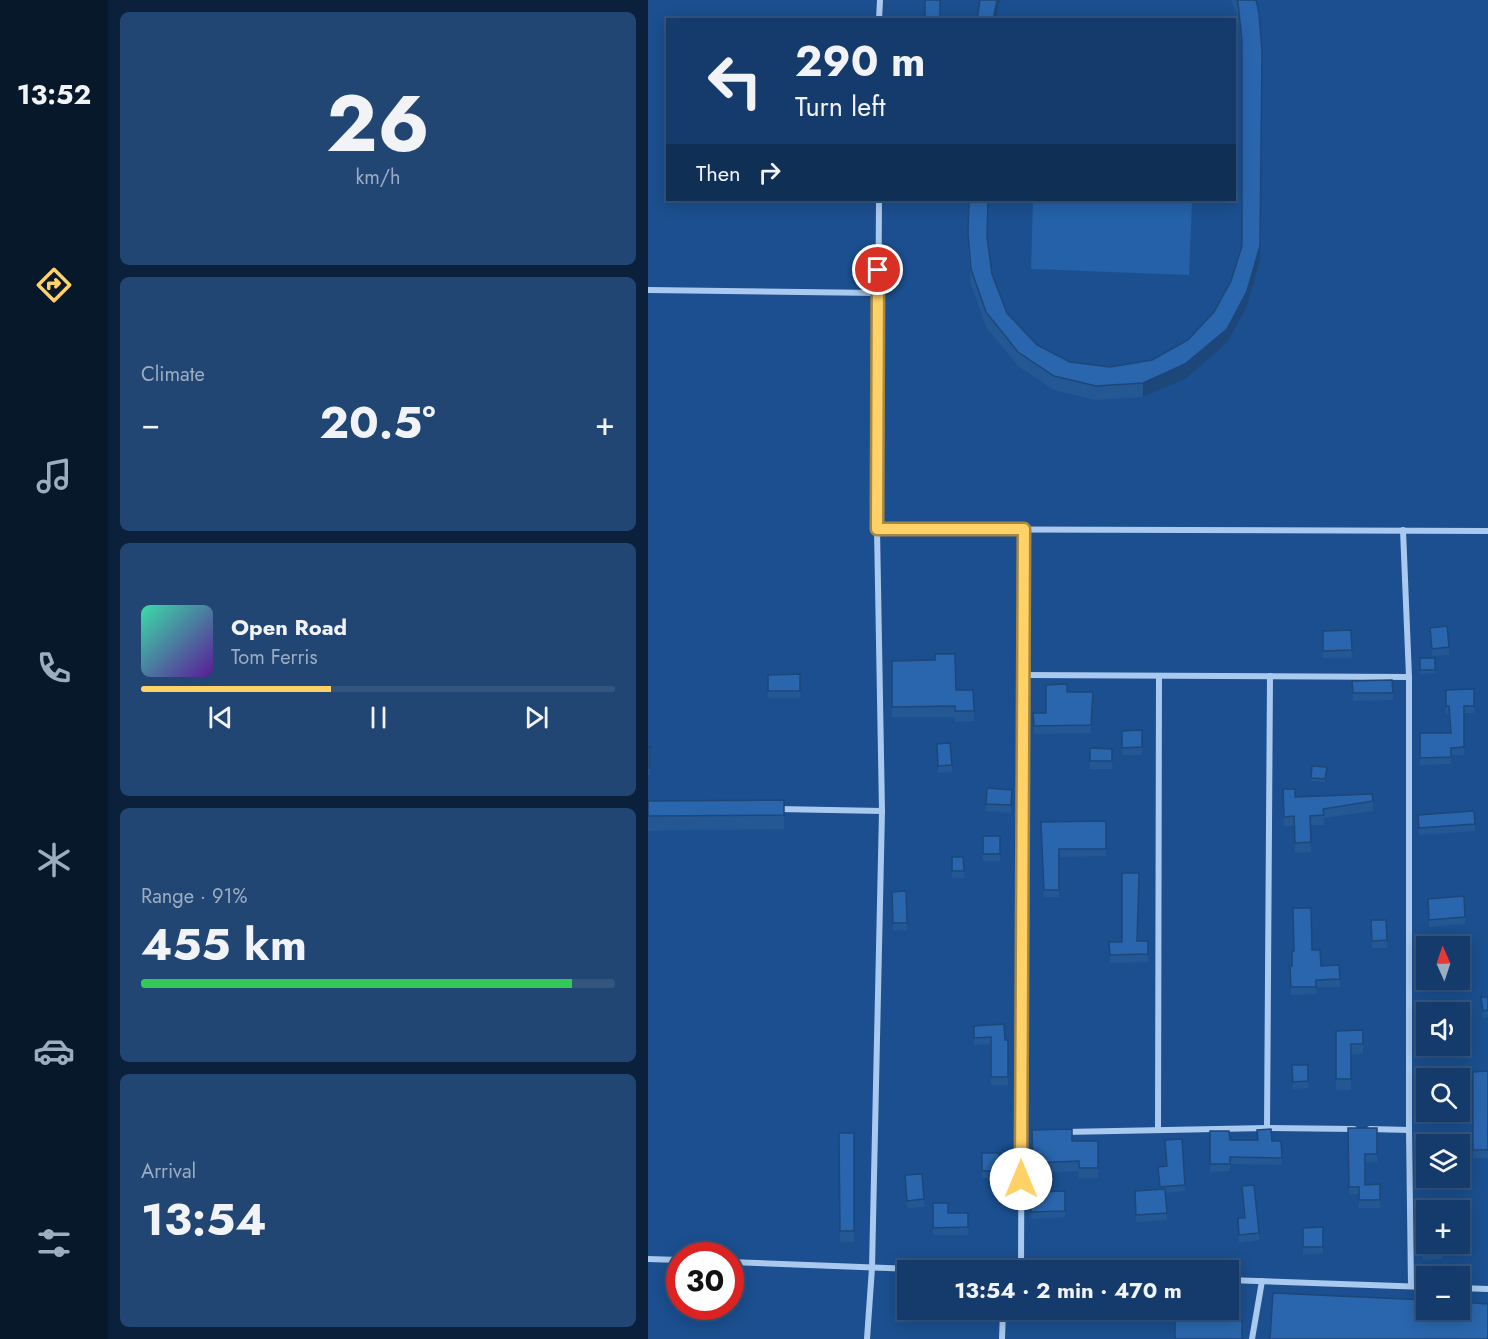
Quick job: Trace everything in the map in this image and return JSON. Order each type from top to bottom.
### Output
[{"type":"street","points":[[879,0],[879,18]]},
{"type":"street","points":[[867,1339],[872,1268],[882,811],[877,529],[879,201]]},
{"type":"street","points":[[648,290],[878,293]]},
{"type":"street","points":[[877,529],[1488,531]]},
{"type":"street","points":[[1021,1260],[1024,529]]},
{"type":"street","points":[[1403,530],[1409,677],[1411,1286]]},
{"type":"street","points":[[1024,675],[1409,677]]},
{"type":"street","points":[[1158,1130],[1159,676]]},
{"type":"street","points":[[1267,1128],[1270,676]]},
{"type":"street","points":[[765,809],[882,811]]},
{"type":"street","points":[[1056,1133],[1267,1128],[1409,1130]]},
{"type":"street","points":[[1022,1134],[1033,1133]]},
{"type":"street","points":[[648,1259],[666,1260]]},
{"type":"street","points":[[744,1263],[897,1269]]},
{"type":"street","points":[[1239,1280],[1416,1286]]},
{"type":"street","points":[[1252,1339],[1262,1281]]},
{"type":"street","points":[[1470,1288],[1488,1288]]},
{"type":"street","points":[[1002,1339],[1003,1320]]},
{"type":"shaded area","points":[[1033,201],[1192,201],[1189,275],[1031,269]]},
{"type":"building","points":[[925,0],[940,0],[940,18],[925,18]]},
{"type":"building","points":[[980,0],[997,0],[993,18],[977,18]]},
{"type":"building","points":[[1237,0],[1256,0],[1262,51],[1260,246],[1247,291],[1227,329],[1185,364],[1143,383],[1096,386],[1054,376],[1018,352],[986,312],[971,269],[968,233],[969,201],[988,201],[987,237],[992,274],[1007,313],[1037,345],[1070,362],[1110,367],[1152,360],[1188,340],[1214,312],[1231,281],[1242,246],[1242,41]]},
{"type":"building","points":[[1447,626],[1449,647],[1432,649],[1430,628]]},
{"type":"building","points":[[1351,630],[1352,650],[1323,651],[1323,631]]},
{"type":"building","points":[[935,654],[955,654],[956,690],[973,690],[974,711],[955,711],[955,706],[892,707],[892,661],[935,660]]},
{"type":"building","points":[[1420,658],[1435,658],[1435,670],[1420,670]]},
{"type":"building","points":[[800,674],[800,691],[768,691],[768,675]]},
{"type":"building","points":[[1392,680],[1393,693],[1353,693],[1352,681]]},
{"type":"building","points":[[1067,684],[1067,692],[1093,692],[1091,725],[1034,726],[1033,713],[1046,713],[1046,685]]},
{"type":"building","points":[[1474,689],[1474,706],[1464,706],[1464,747],[1451,748],[1451,757],[1420,758],[1420,733],[1451,733],[1449,706],[1446,706],[1446,690]]},
{"type":"building","points":[[1142,730],[1142,747],[1122,748],[1122,731]]},
{"type":"building","points":[[950,743],[952,765],[938,766],[937,744]]},
{"type":"building","points":[[648,747],[650,747],[650,768],[648,768]]},
{"type":"building","points":[[1090,748],[1112,749],[1112,761],[1090,761]]},
{"type":"building","points":[[1312,766],[1327,767],[1325,779],[1311,778]]},
{"type":"building","points":[[987,788],[1012,790],[1011,805],[986,804]]},
{"type":"building","points":[[1283,789],[1295,789],[1295,797],[1372,794],[1373,801],[1323,809],[1324,815],[1310,816],[1311,842],[1295,843],[1294,816],[1284,817]]},
{"type":"building","points":[[784,800],[784,815],[648,816],[648,801]]},
{"type":"building","points":[[1474,811],[1475,824],[1419,828],[1418,815]]},
{"type":"building","points":[[1106,821],[1106,849],[1059,849],[1059,890],[1044,890],[1041,822]]},
{"type":"building","points":[[983,836],[1000,836],[1000,854],[983,854]]},
{"type":"building","points":[[952,857],[963,857],[964,871],[952,871]]},
{"type":"building","points":[[1122,873],[1139,873],[1137,941],[1148,941],[1148,954],[1110,955],[1109,942],[1122,942]]},
{"type":"building","points":[[906,891],[907,923],[893,923],[892,892]]},
{"type":"building","points":[[1464,896],[1465,917],[1429,920],[1428,899]]},
{"type":"building","points":[[1293,908],[1311,908],[1312,950],[1320,950],[1321,966],[1339,965],[1340,979],[1316,980],[1316,987],[1291,987],[1290,966],[1292,966],[1292,951],[1294,951]]},
{"type":"building","points":[[1371,920],[1386,920],[1387,940],[1372,941]]},
{"type":"building","points":[[1481,997],[1488,997],[1488,1010],[1483,1011]]},
{"type":"building","points":[[1004,1024],[1005,1040],[1008,1040],[1008,1077],[991,1077],[991,1037],[974,1038],[974,1026]]},
{"type":"building","points":[[1363,1030],[1363,1044],[1351,1044],[1351,1079],[1336,1079],[1336,1031]]},
{"type":"building","points":[[1292,1065],[1308,1065],[1308,1081],[1293,1082]]},
{"type":"building","points":[[1488,1071],[1488,1150],[1473,1150],[1473,1072]]},
{"type":"building","points":[[1348,1128],[1377,1128],[1377,1154],[1365,1154],[1365,1185],[1380,1184],[1380,1200],[1359,1200],[1359,1187],[1349,1187]]},
{"type":"building","points":[[1072,1129],[1072,1141],[1098,1141],[1098,1168],[1079,1168],[1079,1161],[1033,1163],[1032,1130]]},
{"type":"building","points":[[1271,1129],[1272,1141],[1281,1141],[1282,1158],[1230,1157],[1230,1164],[1210,1164],[1210,1131],[1229,1131],[1230,1140],[1258,1140],[1257,1130]]},
{"type":"building","points":[[839,1133],[854,1133],[854,1231],[840,1231]]},
{"type":"building","points":[[1182,1139],[1185,1185],[1160,1187],[1158,1167],[1167,1166],[1165,1140]]},
{"type":"building","points":[[982,1153],[999,1153],[999,1171],[982,1171]]},
{"type":"building","points":[[922,1174],[924,1199],[907,1201],[905,1175]]},
{"type":"building","points":[[1254,1185],[1259,1233],[1239,1235],[1238,1218],[1245,1218],[1242,1186]]},
{"type":"building","points":[[1165,1189],[1167,1213],[1136,1215],[1135,1191]]},
{"type":"building","points":[[1065,1191],[1065,1211],[1031,1212],[1030,1192]]},
{"type":"building","points":[[933,1203],[948,1203],[948,1213],[968,1213],[968,1227],[933,1228]]},
{"type":"building","points":[[1323,1227],[1323,1247],[1303,1247],[1303,1228]]},
{"type":"building","points":[[1273,1293],[1416,1300],[1416,1320],[1470,1320],[1470,1303],[1488,1304],[1488,1339],[1270,1339]]},
{"type":"building","points":[[1175,1320],[1242,1320],[1242,1339],[1175,1339]]},
{"type":"route","points":[[878,270],[877,529],[1024,529],[1021,1179]]}]
